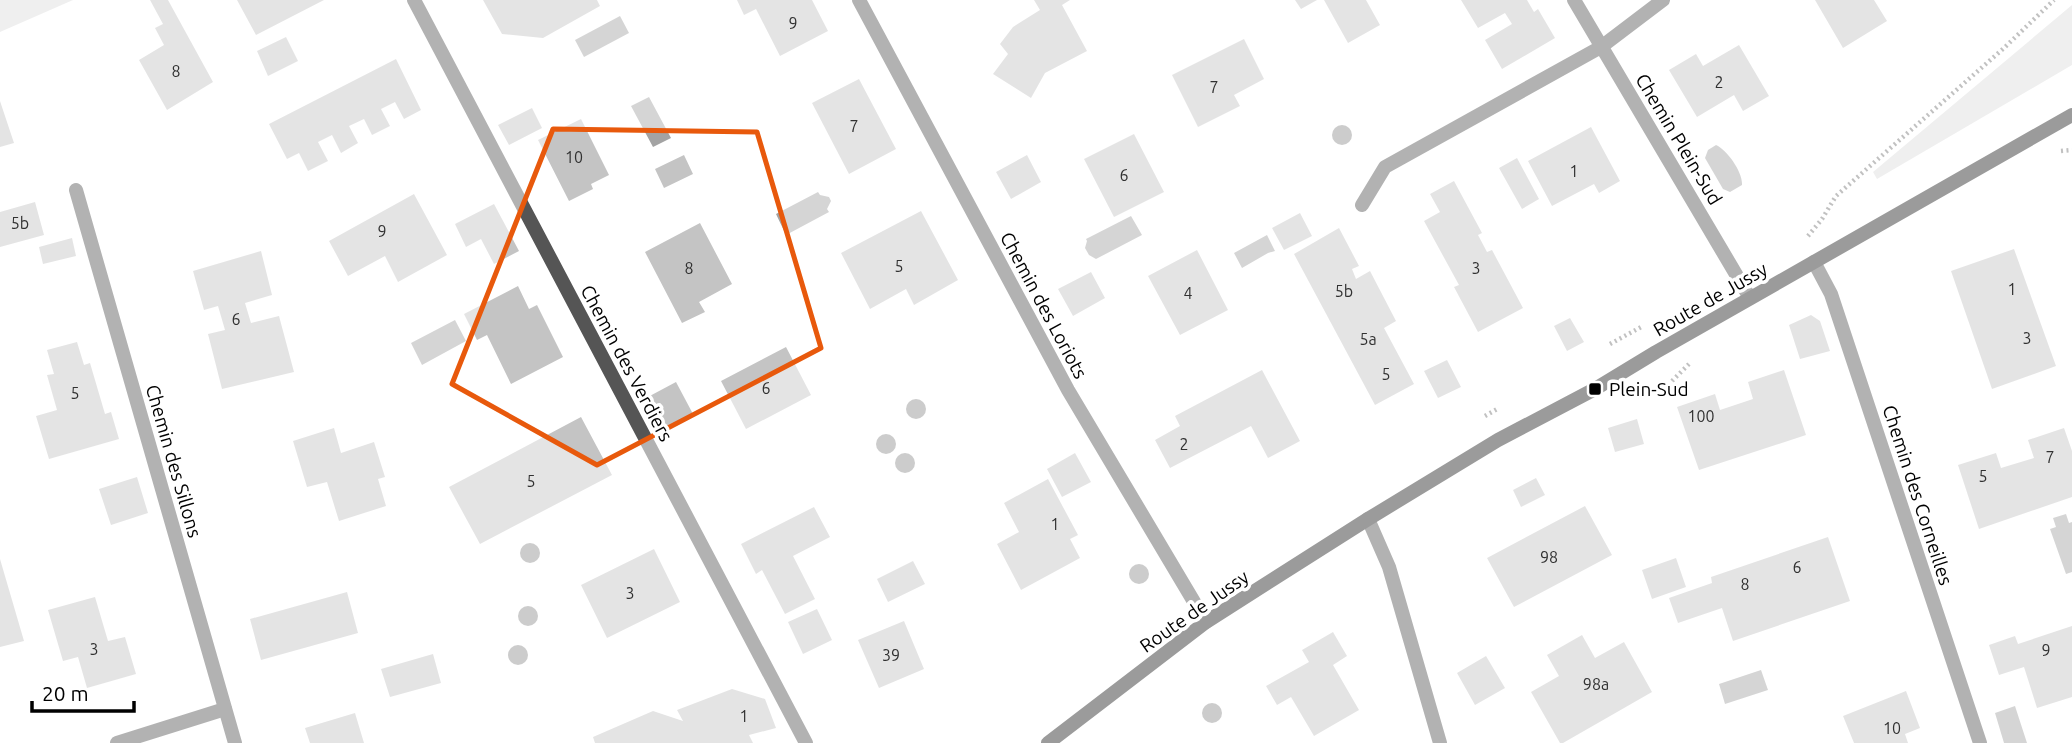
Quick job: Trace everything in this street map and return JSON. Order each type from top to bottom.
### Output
[{"type":"main road","name":"Route de Jussy","points":[[1048,743],[1206,622],[1368,519],[1497,440],[1595,389],[2072,115]]},
{"type":"street","name":"Chemin des Verdiers","points":[[414,0],[806,743]]},
{"type":"street","name":"Chemin des Loriots","points":[[859,0],[1068,390],[1206,622]]},
{"type":"street","name":"Chemin Plein-Sud","points":[[1574,0],[1750,298]]},
{"type":"street","points":[[1362,205],[1385,167],[1601,47],[1663,0]]},
{"type":"street","name":"Chemin des Sillons","points":[[76,190],[235,743]]},
{"type":"street","name":"Chemin des Corneilles","points":[[1814,262],[1835,307],[1980,743]]},
{"type":"street","points":[[1368,519],[1389,567],[1440,743]]},
{"type":"street","points":[[117,743],[225,709]]},
{"type":"path","points":[[1822,219],[1836,197],[2054,0]]},
{"type":"path","points":[[1610,344],[1643,326]]},
{"type":"highlighted area","points":[[553,129],[757,132],[821,348],[597,465],[452,384]]},
{"type":"shaded area","points":[[0,0],[73,0],[0,32]]},
{"type":"shaded area","points":[[2072,5],[2072,65],[1877,179],[1873,172]]},
{"type":"shaded area","points":[[620,16],[629,33],[584,57],[575,40]]},
{"type":"shaded area","points":[[649,97],[671,138],[653,147],[631,106]]},
{"type":"shaded area","points":[[1716,145],[1729,156],[1742,180],[1742,185],[1730,192],[1723,189],[1705,158],[1708,150]]},
{"type":"shaded area","points":[[818,192],[829,197],[829,212],[786,235],[776,214]]},
{"type":"shaded area","points":[[1131,216],[1142,235],[1096,259],[1089,255],[1085,248],[1086,239]]},
{"type":"shaded area","points":[[1267,235],[1275,251],[1242,268],[1234,253]]},
{"type":"shaded area","points":[[455,320],[466,341],[422,365],[411,343]]},
{"type":"shaded area","points":[[2066,514],[2069,523],[2072,522],[2072,572],[2066,574],[2050,529],[2056,527],[2053,518]]},
{"type":"shaded area","points":[[1761,670],[1768,690],[1725,704],[1719,684]]},
{"type":"shaded area","points":[[2015,706],[2027,743],[2004,743],[1995,713]]},
{"type":"building","points":[[150,0],[168,0],[213,82],[167,110],[139,60],[164,45],[155,28],[163,24]]},
{"type":"building","points":[[237,0],[324,0],[256,35]]},
{"type":"building","points":[[483,0],[597,0],[600,6],[543,38],[502,34]]},
{"type":"building","points":[[737,0],[812,0],[828,31],[780,56],[756,9],[744,15]]},
{"type":"building","points":[[1034,0],[1070,0],[1062,5],[1087,51],[1045,73],[1031,98],[993,74],[1008,54],[1000,44],[1013,27],[1040,10]]},
{"type":"building","points":[[1295,0],[1317,0],[1301,9]]},
{"type":"building","points":[[1324,0],[1366,0],[1380,25],[1348,43]]},
{"type":"building","points":[[1461,0],[1527,0],[1534,12],[1538,9],[1555,38],[1502,69],[1485,40],[1512,24],[1505,13],[1478,28]]},
{"type":"building","points":[[1815,0],[1874,0],[1887,21],[1843,48]]},
{"type":"building","points":[[286,37],[298,61],[268,76],[257,51]]},
{"type":"building","points":[[1244,39],[1264,79],[1234,95],[1240,106],[1198,127],[1172,75]]},
{"type":"building","points":[[1739,45],[1769,96],[1743,111],[1734,95],[1697,117],[1669,70],[1696,54],[1703,66]]},
{"type":"building","points":[[396,59],[421,110],[404,119],[395,102],[381,109],[390,126],[372,135],[364,119],[349,126],[358,143],[341,153],[332,135],[318,142],[328,161],[308,171],[299,153],[287,159],[269,124]]},
{"type":"building","points":[[859,79],[896,149],[849,174],[812,103]]},
{"type":"building","points":[[0,101],[14,143],[0,147]]},
{"type":"building","points":[[532,108],[542,128],[509,145],[498,125]]},
{"type":"building","points":[[581,119],[609,175],[591,184],[593,189],[569,201],[538,140]]},
{"type":"building","points":[[1591,127],[1620,181],[1599,193],[1594,184],[1552,206],[1528,161]]},
{"type":"building","points":[[1134,134],[1164,192],[1114,217],[1084,159]]},
{"type":"building","points":[[684,155],[693,174],[664,188],[655,169]]},
{"type":"building","points":[[1027,155],[1041,182],[1011,199],[996,172]]},
{"type":"building","points":[[1517,158],[1539,199],[1522,209],[1499,168]]},
{"type":"building","points":[[1454,181],[1482,233],[1478,235],[1487,252],[1492,250],[1523,308],[1478,332],[1454,287],[1459,285],[1424,221],[1440,212],[1430,194]]},
{"type":"building","points":[[414,194],[447,255],[398,282],[385,256],[348,276],[329,241]]},
{"type":"building","points":[[35,202],[44,235],[0,247],[0,212]]},
{"type":"building","points":[[494,204],[519,251],[494,264],[481,239],[466,247],[455,224]]},
{"type":"building","points":[[921,211],[958,280],[914,305],[906,289],[870,309],[841,253]]},
{"type":"building","points":[[1300,213],[1312,236],[1284,250],[1272,228]]},
{"type":"building","points":[[700,223],[732,284],[699,302],[705,312],[682,323],[645,252]]},
{"type":"building","points":[[1339,228],[1359,266],[1352,269],[1356,279],[1370,271],[1396,321],[1384,328],[1414,384],[1375,405],[1294,254]]},
{"type":"building","points":[[72,238],[76,256],[43,264],[39,247]]},
{"type":"building","points":[[2014,249],[2056,366],[1992,389],[1951,271]]},
{"type":"building","points":[[1197,250],[1228,310],[1180,335],[1148,276]]},
{"type":"building","points":[[261,251],[272,295],[245,303],[251,323],[279,316],[294,372],[222,389],[208,334],[225,330],[218,306],[204,310],[193,271]]},
{"type":"building","points":[[1091,272],[1105,298],[1073,316],[1058,289]]},
{"type":"building","points":[[518,286],[529,309],[537,305],[563,357],[511,384],[487,335],[477,340],[464,314]]},
{"type":"building","points":[[1811,315],[1820,321],[1830,351],[1800,359],[1789,325]]},
{"type":"building","points":[[1570,318],[1584,342],[1567,351],[1554,326]]},
{"type":"building","points":[[77,342],[84,365],[90,363],[105,414],[111,412],[119,439],[49,459],[36,416],[57,410],[47,375],[54,374],[47,350]]},
{"type":"building","points":[[786,347],[811,395],[746,429],[721,381]]},
{"type":"building","points":[[1447,360],[1461,387],[1438,398],[1424,371]]},
{"type":"building","points":[[1262,370],[1300,441],[1268,458],[1251,426],[1170,468],[1155,440],[1180,426],[1175,416]]},
{"type":"building","points":[[1784,370],[1806,435],[1699,470],[1677,407],[1715,394],[1720,410],[1753,399],[1748,382]]},
{"type":"building","points":[[676,382],[693,414],[663,430],[646,398]]},
{"type":"building","points":[[581,417],[612,475],[480,544],[449,487]]},
{"type":"building","points":[[1637,419],[1644,444],[1615,452],[1608,428]]},
{"type":"building","points":[[334,428],[341,453],[374,442],[385,477],[378,479],[386,506],[339,521],[327,482],[307,487],[293,441]]},
{"type":"building","points":[[2064,428],[2072,451],[2072,497],[1979,529],[1958,465],[1996,453],[2001,468],[2034,458],[2028,440]]},
{"type":"building","points":[[1075,453],[1091,482],[1062,497],[1047,469]]},
{"type":"building","points":[[137,477],[148,513],[111,525],[99,489]]},
{"type":"building","points":[[1536,478],[1545,495],[1521,507],[1513,490]]},
{"type":"building","points":[[1048,479],[1078,535],[1070,539],[1080,558],[1021,590],[997,544],[1019,532],[1004,503]]},
{"type":"building","points":[[1585,506],[1612,555],[1514,607],[1487,558]]},
{"type":"building","points":[[814,507],[830,537],[793,556],[815,599],[785,614],[762,570],[756,574],[741,544]]},
{"type":"building","points":[[1828,537],[1850,601],[1733,641],[1722,608],[1678,623],[1669,598],[1712,583],[1711,577]]},
{"type":"building","points":[[654,549],[680,602],[607,638],[581,585]]},
{"type":"building","points":[[1676,558],[1686,587],[1652,599],[1642,570]]},
{"type":"building","points":[[0,559],[24,641],[0,647]]},
{"type":"building","points":[[913,561],[925,584],[888,602],[877,579]]},
{"type":"building","points":[[347,592],[358,633],[261,660],[250,619]]},
{"type":"building","points":[[95,597],[108,641],[125,637],[136,674],[87,688],[78,657],[63,661],[48,610]]},
{"type":"building","points":[[817,609],[832,640],[803,654],[788,622]]},
{"type":"building","points":[[904,621],[924,669],[879,688],[858,640]]},
{"type":"building","points":[[2072,626],[2072,697],[2037,708],[2024,667],[1999,675],[1989,645],[2015,636],[2018,644]]},
{"type":"building","points":[[1333,632],[1347,656],[1333,665],[1359,710],[1314,736],[1291,697],[1277,705],[1266,686],[1309,662],[1302,650]]},
{"type":"building","points":[[1582,635],[1595,658],[1624,642],[1652,692],[1560,743],[1531,692],[1559,676],[1547,655]]},
{"type":"building","points":[[433,654],[441,683],[390,697],[381,669]]},
{"type":"building","points":[[1486,656],[1505,688],[1475,705],[1457,673]]},
{"type":"building","points":[[732,689],[765,699],[776,728],[749,735],[753,743],[595,743],[593,737],[653,711],[683,721],[677,710]]},
{"type":"building","points":[[1906,691],[1920,728],[1905,734],[1908,743],[1854,743],[1843,716]]},
{"type":"building","points":[[355,713],[364,743],[310,743],[305,728]]},
{"type":"place","name":"Plein-Sud","points":[[1595,389]]}]
